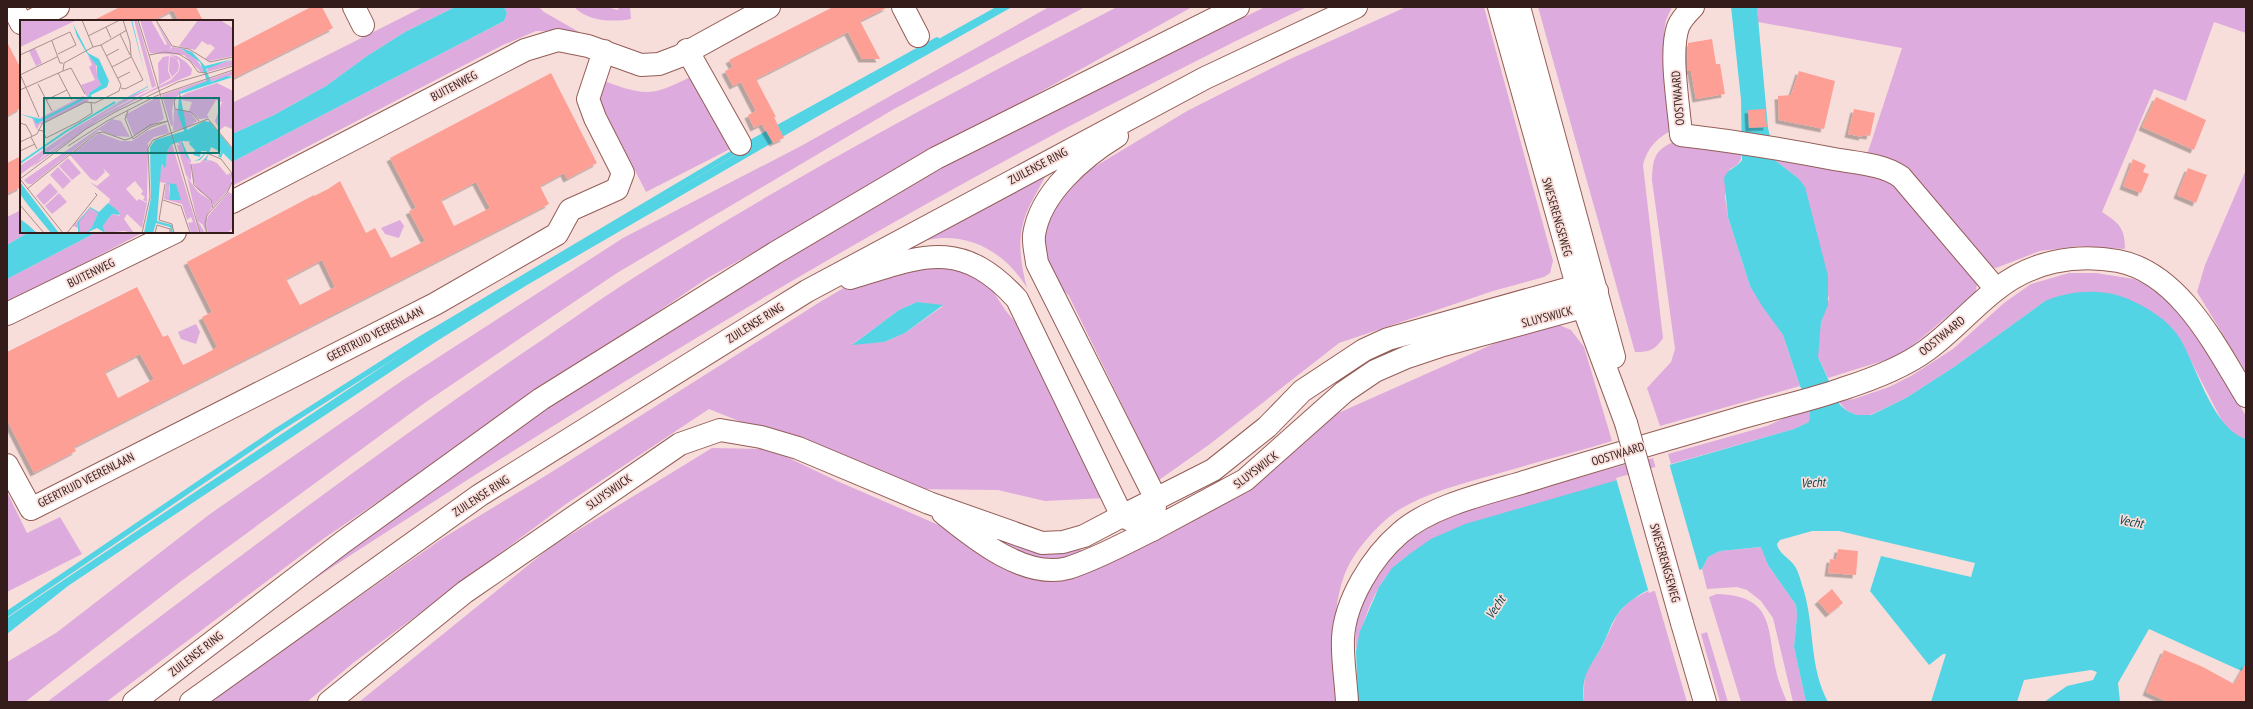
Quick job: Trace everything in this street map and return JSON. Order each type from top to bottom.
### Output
[{"type":"main road","points":[[13,7],[20,21]]},
{"type":"main road","points":[[33,20],[58,7]]},
{"type":"main road","name":"BUITENWEG","points":[[233,201],[525,50],[558,40],[604,51],[641,65],[659,64],[680,56],[687,50],[769,7]]},
{"type":"main road","points":[[903,7],[918,36]]},
{"type":"main road","name":"ZUILENSE RING","points":[[134,702],[343,542],[555,391],[775,253],[936,158],[1238,7]]},
{"type":"main road","name":"ZUILENSE RING","points":[[191,702],[480,495],[807,291],[1205,78],[1356,7]]},
{"type":"main road","name":"SWESERENGSEWEG","points":[[1499,7],[1587,289],[1623,395],[1626,423]]},
{"type":"main road","name":"SWESERENGSEWEG","points":[[1519,7],[1573,210],[1587,289],[1582,307],[1626,423],[1704,702]]},
{"type":"main road","name":"OOSTWAARD","points":[[1693,7],[1678,26],[1676,39],[1676,68],[1681,135],[1786,150],[1864,164],[1894,172],[1901,177],[1949,231],[1996,289]]},
{"type":"main road","points":[[687,50],[740,144]]},
{"type":"main road","name":"GEERTRUID VEERENLAAN","points":[[7,465],[31,509],[435,304],[557,234],[570,210],[617,189],[623,173],[595,118],[588,99],[604,51]]},
{"type":"main road","points":[[807,291],[914,259],[941,256],[962,259],[981,267],[1002,283],[1018,300],[1122,516],[1152,530],[1156,499],[1037,263],[1034,235],[1049,197],[1064,177],[1113,138],[1205,78]]},
{"type":"main road","name":"BUITENWEG","points":[[7,314],[173,233]]},
{"type":"main road","name":"OOSTWAARD","points":[[1348,702],[1343,636],[1354,596],[1372,563],[1401,532],[1446,506],[1801,400],[1841,390],[1902,364],[1925,352],[1996,289],[2022,273],[2039,265],[2061,260],[2091,258],[2116,260],[2137,266],[2160,280],[2177,294],[2209,335],[2246,396]]},
{"type":"main road","name":"SLUYSWIJCK","points":[[329,702],[465,592],[680,444],[720,430],[761,437],[798,448],[929,503],[1042,543],[1063,542],[1084,536],[1213,470],[1267,427],[1302,391],[1364,350],[1415,331],[1587,289]]},
{"type":"main road","name":"SLUYSWIJCK","points":[[929,503],[967,532],[1017,563],[1042,570],[1066,568],[1152,530],[1245,480],[1344,392],[1375,371],[1407,357],[1440,346],[1582,307]]},
{"type":"shaded area","points":[[423,7],[455,7],[405,32],[367,56],[326,86],[274,115],[233,134],[233,102]]},
{"type":"shaded area","points":[[504,7],[539,7],[544,12],[579,32],[536,31],[503,45],[233,185],[233,161],[504,21],[507,13]]},
{"type":"shaded area","points":[[574,7],[606,7],[618,10],[619,7],[630,7],[631,19],[601,20],[587,16]]},
{"type":"shaded area","points":[[1049,7],[1085,7],[894,109],[617,273],[426,402],[180,582],[25,702],[7,702],[7,662],[56,633],[210,514],[403,380],[623,238],[801,146]]},
{"type":"shaded area","points":[[1117,7],[1192,7],[706,279],[323,539],[106,702],[47,702],[418,426],[621,286],[703,234],[820,166],[938,101]]},
{"type":"shaded area","points":[[1265,7],[1307,7],[1190,64],[1012,157],[799,277],[590,403],[282,600],[546,407],[720,294],[974,150]]},
{"type":"shaded area","points":[[1406,7],[1484,7],[1553,261],[1550,273],[1544,277],[1493,291],[1339,343],[1210,444],[1159,480],[1069,296],[1056,282],[1047,265],[1042,242],[1051,212],[1076,178],[1187,111],[1288,60]]},
{"type":"shaded area","points":[[1538,7],[1672,7],[1666,20],[1664,32],[1675,129],[1663,135],[1654,143],[1647,153],[1643,165],[1663,338],[1652,350],[1635,352]]},
{"type":"shaded area","points":[[1757,7],[2246,7],[2246,33],[2214,22],[2186,101],[2154,89],[2102,212],[2113,219],[2120,227],[2124,236],[2125,249],[2079,246],[2040,251],[1996,268],[1988,266],[1866,158],[1902,48],[1758,22]]},
{"type":"shaded area","points":[[695,75],[732,148],[646,192],[597,96],[601,80],[630,90],[653,92]]},
{"type":"shaded area","points":[[1673,142],[1741,151],[1740,162],[1730,169],[1725,197],[1728,217],[1750,286],[1783,335],[1800,386],[1660,426],[1647,388],[1671,362],[1675,349],[1652,180],[1655,157],[1661,149]]},
{"type":"shaded area","points":[[1775,156],[1889,179],[1977,282],[1976,292],[1911,347],[1892,358],[1828,378],[1818,357],[1818,347],[1821,322],[1829,299],[1799,179],[1776,161]]},
{"type":"shaded area","points":[[2246,170],[2246,372],[2197,292],[2205,265]]},
{"type":"shaded area","points":[[1047,173],[1026,213],[1021,234],[1020,245],[1022,266],[1027,288],[1008,264],[985,248],[972,242],[957,239],[942,238],[927,240]]},
{"type":"shaded area","points":[[20,210],[20,233],[27,233],[7,245],[7,217]]},
{"type":"shaded area","points":[[400,220],[404,226],[399,238],[385,234],[381,228]]},
{"type":"shaded area","points":[[95,233],[142,233],[7,303],[7,279]]},
{"type":"shaded area","points":[[947,268],[966,272],[990,287],[1006,311],[1038,350],[1106,498],[1045,501],[998,490],[909,489],[709,409],[566,504],[353,663],[307,702],[208,702],[443,538],[550,473],[820,302],[876,269]],"holes":[[[917,302],[943,306],[905,333],[884,342],[853,344],[899,310]]]},
{"type":"shaded area","points":[[2069,273],[2096,273],[2134,279],[2150,287],[2175,306],[2215,364],[2246,416],[2246,439],[2236,436],[2223,423],[2178,336],[2159,318],[2090,292],[2045,301],[1954,367],[1906,398],[1870,415],[1857,415],[1847,411],[1838,401],[1854,399],[1889,387],[1911,376],[1953,349],[2004,303],[2031,284]]},
{"type":"shaded area","points":[[1554,323],[1571,330],[1584,347],[1612,441],[1431,494],[1397,511],[1381,524],[1366,540],[1353,558],[1344,576],[1340,591],[1334,638],[1337,702],[359,702],[552,546],[712,448],[770,449],[837,481],[992,548],[995,536],[1044,549],[1128,551],[1168,535],[1188,523],[1327,418],[1534,326]]},
{"type":"shaded area","points":[[196,324],[200,332],[196,344],[181,339],[178,332]]},
{"type":"shaded area","points":[[1810,406],[1809,422],[1794,429],[1671,464],[1668,454],[1767,426]]},
{"type":"shaded area","points":[[1653,458],[1656,469],[1408,555],[1394,567],[1379,587],[1361,629],[1356,651],[1357,621],[1366,592],[1379,569],[1395,551],[1415,536],[1436,524],[1484,505],[1593,473]]},
{"type":"shaded area","points":[[7,492],[27,533],[60,517],[82,554],[7,592]]},
{"type":"shaded area","points":[[1762,547],[1768,565],[1796,605],[1797,616],[1794,647],[1806,702],[1793,702],[1773,618],[1761,601],[1747,590],[1737,587],[1707,589],[1702,569],[1708,557],[1720,551]]},
{"type":"shaded area","points":[[1654,588],[1687,702],[1583,702],[1585,673],[1602,647],[1617,615],[1629,601]]},
{"type":"shaded area","points":[[1717,594],[1736,596],[1749,601],[1758,608],[1764,617],[1768,628],[1777,674],[1787,702],[1741,702],[1709,597]]},
{"type":"shaded area","points":[[1707,632],[1728,702],[1720,702],[1701,634]]},
{"type":"water","points":[[455,7],[504,7],[507,13],[504,21],[233,161],[233,134],[274,115],[326,86],[367,56],[405,32]]},
{"type":"water","points":[[996,7],[1012,7],[820,115],[527,285],[437,341],[68,586],[7,634],[7,618],[431,334],[816,107]]},
{"type":"water","name":"Vecht","points":[[1731,7],[1757,7],[1768,128],[1776,161],[1799,179],[1805,187],[1828,276],[1828,305],[1821,322],[1818,357],[1840,405],[1847,411],[1857,415],[1871,415],[1906,398],[1954,367],[2045,301],[2055,297],[2065,294],[2086,292],[2108,293],[2128,299],[2150,310],[2169,325],[2179,337],[2186,349],[2206,395],[2215,410],[2234,433],[2246,439],[2246,673],[2149,629],[2118,683],[2120,702],[2044,702],[2067,686],[2093,680],[2097,672],[2091,670],[2024,680],[2017,702],[1931,702],[1946,654],[1943,654],[1929,665],[1870,591],[1881,556],[1971,577],[1975,563],[1839,531],[1812,531],[1780,540],[1777,544],[1782,553],[1792,562],[1800,577],[1810,620],[1818,675],[1828,702],[1806,702],[1794,647],[1797,616],[1796,605],[1768,565],[1761,547],[1720,551],[1708,557],[1702,569],[1656,586],[1644,592],[1624,606],[1610,627],[1603,644],[1589,668],[1585,678],[1583,702],[1358,702],[1356,651],[1360,631],[1379,587],[1392,568],[1431,539],[1465,524],[1794,429],[1809,422],[1810,406],[1800,386],[1783,335],[1762,306],[1750,286],[1728,217],[1724,178],[1728,172],[1742,160],[1741,99]]},
{"type":"water","points":[[27,233],[95,233],[7,279],[7,245]]},
{"type":"water","points":[[917,302],[943,305],[905,333],[884,342],[852,345],[899,310]]},
{"type":"pier","points":[[1669,463],[1700,572],[1649,593],[1616,478]]},
{"type":"building","points":[[120,7],[196,7],[202,20],[178,20],[173,10],[154,20],[94,20]]},
{"type":"building","points":[[311,7],[322,7],[333,28],[233,78],[233,47]]},
{"type":"building","points":[[833,7],[888,7],[860,21],[880,59],[862,59],[848,32],[756,79],[776,117],[774,117],[784,138],[773,143],[762,124],[754,128],[748,115],[756,111],[741,82],[733,86],[725,71],[733,67],[729,60]]},
{"type":"building","points":[[1712,39],[1716,64],[1720,64],[1725,94],[1696,99],[1691,71],[1688,71],[1687,68],[1688,43]]},
{"type":"building","points":[[7,42],[20,67],[20,109],[7,116]]},
{"type":"building","points":[[1799,71],[1835,81],[1824,129],[1779,120],[1778,96],[1791,95]]},
{"type":"building","points":[[551,73],[597,163],[567,179],[564,173],[540,186],[549,204],[74,447],[76,451],[34,473],[7,420],[7,352],[137,287],[163,337],[168,335],[183,365],[211,351],[217,347],[202,317],[212,312],[187,262],[328,189],[340,181],[366,233],[375,228],[391,258],[425,241],[409,211],[416,208],[390,158]],"holes":[[[476,182],[490,208],[454,226],[441,200]],[[322,260],[335,287],[300,305],[286,279]],[[140,354],[154,379],[118,398],[105,372]]]},
{"type":"building","points":[[2156,97],[2206,120],[2194,150],[2142,127]]},
{"type":"building","points":[[1765,109],[1767,127],[1749,128],[1748,110]]},
{"type":"building","points":[[1854,109],[1875,113],[1870,136],[1863,135],[1862,137],[1848,134]]},
{"type":"building","points":[[20,156],[20,188],[7,194],[7,163]]},
{"type":"building","points":[[2133,159],[2146,165],[2143,172],[2149,174],[2141,193],[2123,186]]},
{"type":"building","points":[[2188,168],[2207,175],[2196,203],[2177,195]]},
{"type":"building","points":[[1838,549],[1858,551],[1856,575],[1828,573],[1830,559],[1836,560]]},
{"type":"building","points":[[1832,589],[1843,603],[1829,614],[1818,601]]},
{"type":"building","points":[[2164,650],[2203,667],[2234,684],[2246,663],[2246,702],[2168,702],[2146,692]]},
{"type":"waterway","points":[[7,614],[276,431],[420,339],[741,148],[937,40]]}]
